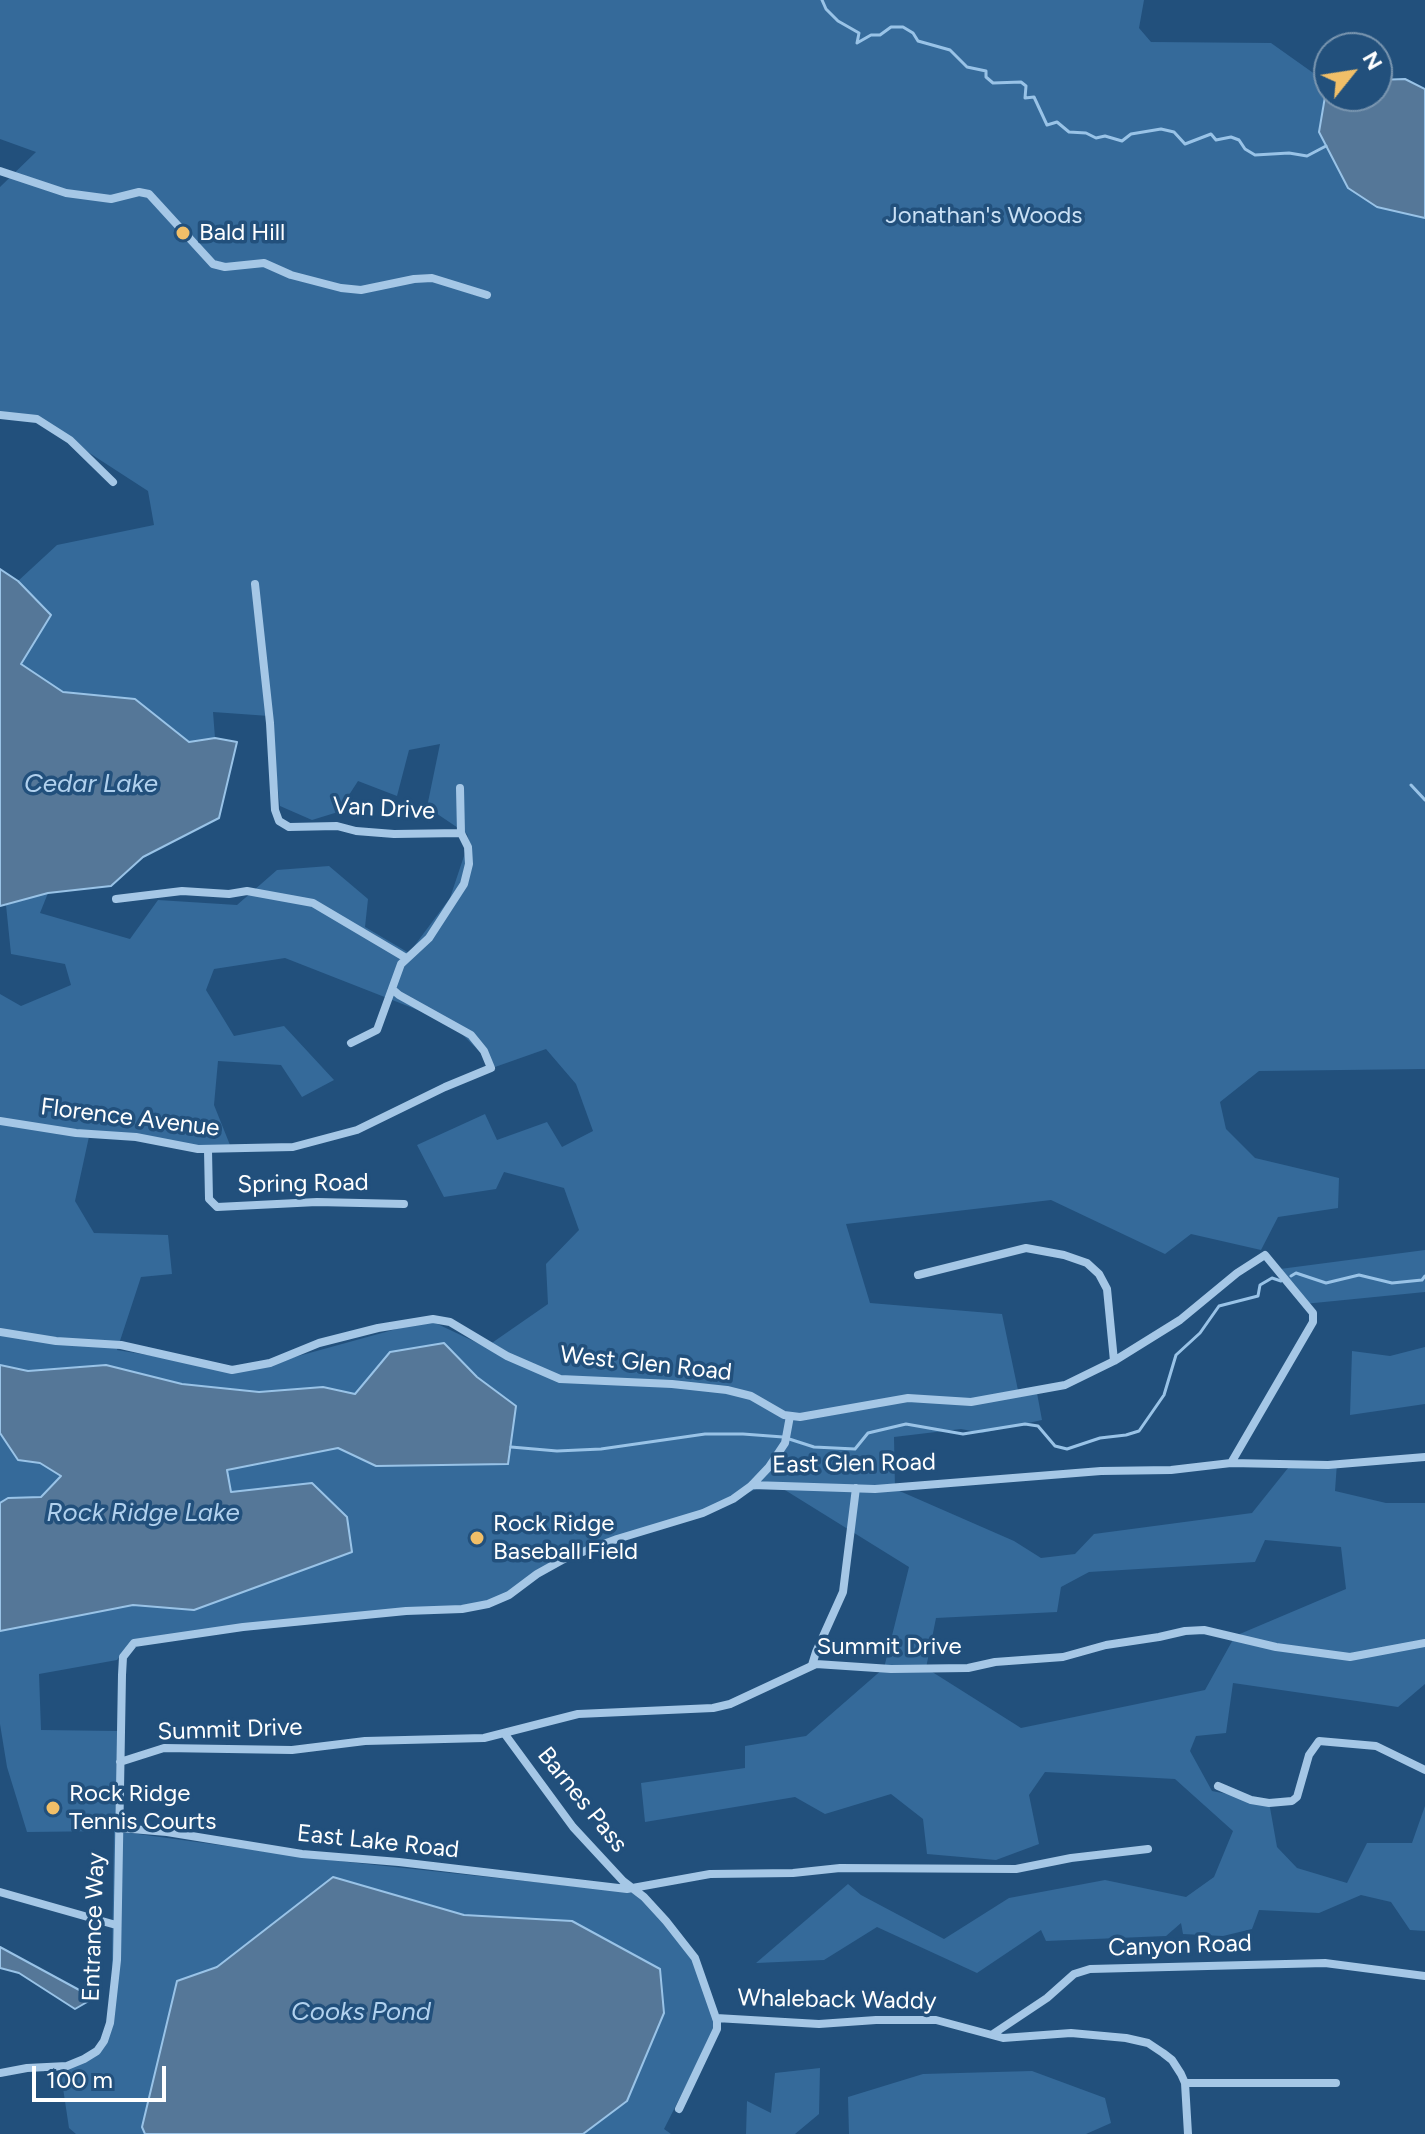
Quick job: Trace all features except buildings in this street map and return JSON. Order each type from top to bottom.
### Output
[{"type":"street","points":[[0,171],[66,193],[111,199],[139,192],[149,194],[213,264],[225,267],[264,263],[291,275],[361,290],[432,278],[487,295]]},
{"type":"street","points":[[0,415],[37,419],[70,440],[113,482]]},
{"type":"street","name":"Van Drive","points":[[255,584],[270,723],[275,810],[279,821],[285,826],[337,826],[394,834],[461,833],[469,855],[464,884],[429,938],[401,964],[377,1030],[351,1043]]},
{"type":"street","points":[[460,788],[461,833]]},
{"type":"street","points":[[116,899],[182,891],[229,894],[247,891],[313,903],[406,958]]},
{"type":"street","name":"Florence Avenue","points":[[0,1121],[76,1133],[136,1137],[208,1150],[293,1147],[325,1141],[357,1130],[491,1068],[484,1051],[471,1035],[392,989]]},
{"type":"street","name":"Spring Road","points":[[208,1150],[209,1199],[217,1207],[317,1202],[404,1204]]},
{"type":"street","points":[[918,1275],[1026,1248],[1080,1260],[1099,1274],[1107,1289],[1114,1361]]},
{"type":"street","points":[[752,1485],[785,1443],[790,1416],[800,1417],[908,1398],[971,1402],[1065,1385],[1114,1361],[1180,1320],[1237,1273],[1265,1255],[1313,1313],[1313,1322],[1231,1463]]},
{"type":"street","name":"West Glen Road","points":[[0,1332],[56,1341],[121,1345],[232,1370],[270,1363],[319,1343],[378,1328],[433,1319],[450,1322],[507,1356],[560,1379],[727,1390],[751,1396],[790,1416]]},
{"type":"street","name":"East Glen Road","points":[[125,1653],[134,1643],[228,1629],[462,1609],[488,1604],[509,1595],[564,1559],[703,1513],[733,1499],[752,1485],[916,1487],[1101,1471],[1171,1470],[1231,1463],[1328,1465],[1425,1457]]},
{"type":"street","points":[[812,1665],[843,1592],[856,1488]]},
{"type":"street","name":"Summit Drive","points":[[120,1762],[164,1748],[292,1750],[365,1741],[484,1738],[578,1714],[713,1708],[730,1704],[812,1665],[891,1669],[968,1668],[995,1662],[1071,1655],[1106,1645],[1204,1630],[1276,1647],[1342,1657],[1425,1643]]},
{"type":"street","name":"Entrance Way","points":[[0,2073],[67,2066],[97,2051],[110,2023],[117,1960],[117,1844],[125,1653]]},
{"type":"street","name":"Barnes Pass","points":[[504,1733],[573,1827],[666,1921],[695,1958],[716,2018]]},
{"type":"street","points":[[1218,1786],[1251,1800],[1269,1803],[1292,1801],[1297,1797],[1309,1755],[1319,1741],[1376,1746],[1425,1770]]},
{"type":"street","name":"East Lake Road","points":[[120,1828],[167,1832],[290,1852],[399,1862],[605,1889],[633,1889],[710,1874],[793,1873],[840,1868],[1016,1869],[1071,1858],[1148,1849]]},
{"type":"street","points":[[0,1892],[116,1925]]},
{"type":"street","name":"Canyon Road","points":[[993,2034],[1047,1998],[1074,1974],[1090,1969],[1325,1963],[1425,1976]]},
{"type":"street","points":[[679,2109],[713,2039],[717,2029],[716,2018]]},
{"type":"street","name":"Whaleback Waddy","points":[[716,2018],[819,2024],[936,2020],[993,2034]]},
{"type":"street","points":[[993,2034],[1018,2039],[1071,2033],[1148,2043],[1172,2060],[1185,2083],[1188,2134]]},
{"type":"street","points":[[1185,2083],[1336,2083]]},
{"type":"green space","name":"Jonathan's Woods","points":[[0,0],[1144,0],[1139,28],[1151,42],[1271,43],[1313,73],[1313,112],[1322,112],[1319,132],[1377,207],[1425,218],[1425,1069],[1259,1071],[1220,1102],[1226,1129],[1255,1158],[1339,1178],[1338,1208],[1278,1217],[1261,1250],[1191,1234],[1165,1254],[1051,1200],[846,1224],[870,1303],[1002,1314],[1019,1395],[1037,1393],[1042,1420],[982,1433],[961,1429],[894,1437],[895,1489],[1014,1541],[1041,1558],[1075,1554],[1094,1534],[1252,1513],[1292,1463],[1337,1463],[1335,1491],[1386,1503],[1425,1503],[1425,1684],[1398,1707],[1233,1683],[1226,1733],[1196,1736],[1190,1751],[1212,1791],[1269,1802],[1277,1847],[1297,1868],[1347,1883],[1367,1843],[1412,1843],[1425,1806],[1425,1931],[1410,1930],[1391,1902],[1361,1895],[1319,1913],[1259,1910],[1252,1929],[1223,1936],[1183,1934],[1181,1923],[1166,1936],[1046,1941],[1041,1930],[977,1973],[877,1927],[824,1960],[756,1963],[848,1884],[861,1895],[944,1939],[1009,1898],[1105,1880],[1186,1897],[1214,1877],[1233,1831],[1175,1779],[1045,1772],[1029,1795],[1039,1844],[996,1860],[927,1854],[923,1819],[891,1794],[825,1814],[795,1797],[645,1822],[641,1783],[745,1768],[745,1746],[806,1736],[884,1668],[909,1567],[772,1482],[681,1523],[578,1554],[488,1606],[131,1642],[117,1660],[39,1674],[41,1730],[118,1731],[116,1831],[329,1860],[637,1893],[694,1953],[717,2024],[664,2129],[671,2134],[583,2134],[627,2101],[572,1921],[464,1915],[333,1877],[217,1967],[177,1981],[143,2127],[145,2134],[76,2134],[69,2128],[60,2068],[87,2060],[111,2024],[114,1831],[27,1832],[7,1767],[0,1724],[0,1631],[133,1605],[194,1610],[231,1492],[226,1470],[338,1448],[376,1466],[508,1464],[516,1406],[477,1377],[444,1343],[390,1352],[356,1394],[323,1387],[259,1392],[182,1384],[106,1365],[28,1371],[0,1365],[0,994],[21,1006],[71,985],[65,964],[11,954],[6,905],[48,893],[40,913],[130,939],[158,900],[237,905],[277,870],[329,866],[368,899],[365,927],[409,953],[450,898],[469,841],[467,834],[427,807],[440,744],[409,750],[397,796],[358,781],[338,812],[312,820],[280,806],[269,716],[213,712],[215,738],[189,743],[135,699],[63,692],[20,664],[51,615],[18,581],[57,545],[154,525],[148,491],[57,432],[31,420],[0,415],[0,187],[36,152],[0,139]],"holes":[[[285,958],[451,1023],[495,1067],[546,1049],[576,1084],[593,1131],[562,1147],[547,1122],[497,1140],[485,1114],[417,1145],[444,1197],[496,1189],[504,1172],[564,1188],[579,1230],[546,1264],[548,1304],[486,1347],[429,1320],[244,1371],[117,1350],[141,1277],[172,1274],[168,1235],[94,1233],[75,1201],[90,1132],[232,1150],[214,1105],[218,1061],[281,1065],[302,1097],[334,1080],[284,1026],[234,1036],[206,990],[214,969]],[[1265,1540],[1341,1547],[1346,1589],[1235,1636],[1205,1690],[1021,1728],[926,1668],[936,1618],[1057,1612],[1061,1587],[1089,1572],[1255,1562]]]},
{"type":"green space","points":[[1425,1250],[1425,1292],[1304,1304],[1280,1269]]},
{"type":"green space","points":[[1425,1347],[1425,1404],[1350,1415],[1352,1351],[1390,1356]]},
{"type":"green space","points":[[0,1433],[18,1460],[40,1463],[61,1476],[41,1497],[8,1498],[0,1503]]},
{"type":"green space","points":[[820,2068],[819,2114],[795,2134],[746,2134],[747,2101],[771,2113],[775,2073]]},
{"type":"green space","points":[[1032,2071],[1105,2098],[1111,2123],[1086,2134],[849,2134],[848,2097],[923,2074]]},
{"type":"water","points":[[1393,79],[1405,79],[1425,89],[1425,218],[1377,207],[1348,188],[1319,132],[1322,112],[1393,112]]},
{"type":"water","name":"Cedar Lake","points":[[0,569],[18,581],[51,615],[21,664],[63,692],[135,699],[189,742],[215,738],[237,742],[219,818],[143,857],[111,886],[48,893],[0,906]]},
{"type":"water","name":"Rock Ridge Lake","points":[[444,1343],[477,1377],[516,1406],[508,1464],[376,1466],[338,1448],[227,1470],[231,1492],[312,1483],[347,1517],[352,1552],[194,1610],[133,1605],[0,1631],[0,1503],[8,1498],[41,1497],[61,1476],[40,1463],[18,1460],[0,1433],[0,1365],[28,1371],[106,1365],[182,1384],[259,1392],[323,1387],[355,1394],[390,1352]]},
{"type":"water","name":"Cooks Pond","points":[[333,1877],[464,1915],[572,1921],[660,1969],[664,2013],[627,2101],[583,2134],[145,2134],[142,2127],[177,1981],[217,1967]]},
{"type":"water","points":[[0,1947],[94,1998],[75,2009],[19,1973],[0,1968]]},
{"type":"waterway","points":[[822,0],[838,21],[859,33],[857,43],[871,35],[880,35],[891,27],[903,27],[913,33],[918,41],[950,50],[967,67],[986,71],[986,77],[993,83],[1021,82],[1026,86],[1025,98],[1034,97],[1047,125],[1057,122],[1069,132],[1122,141],[1131,134],[1161,129],[1174,132],[1185,144],[1211,134],[1216,140],[1231,137],[1239,140],[1245,149],[1255,155],[1289,153],[1307,156],[1326,146]]},
{"type":"waterway","points":[[1411,785],[1425,800]]},
{"type":"waterway","points":[[1291,1276],[1296,1273],[1326,1283],[1359,1275],[1392,1283],[1422,1280],[1425,1276]]},
{"type":"waterway","points":[[511,1447],[557,1451],[601,1449],[705,1434],[743,1434],[783,1437],[814,1447],[855,1449],[868,1433],[906,1424],[963,1434],[1025,1424],[1038,1426],[1055,1446],[1067,1449],[1100,1438],[1139,1431],[1164,1395],[1176,1355],[1200,1333],[1219,1306],[1258,1296],[1260,1285],[1272,1278],[1281,1281]]},
{"type":"place","name":"Bald Hill","points":[[183,233]]},
{"type":"place","name":"Rock Ridge Baseball Field","points":[[477,1538]]},
{"type":"place","name":"Rock Ridge Tennis Courts","points":[[53,1808]]}]
